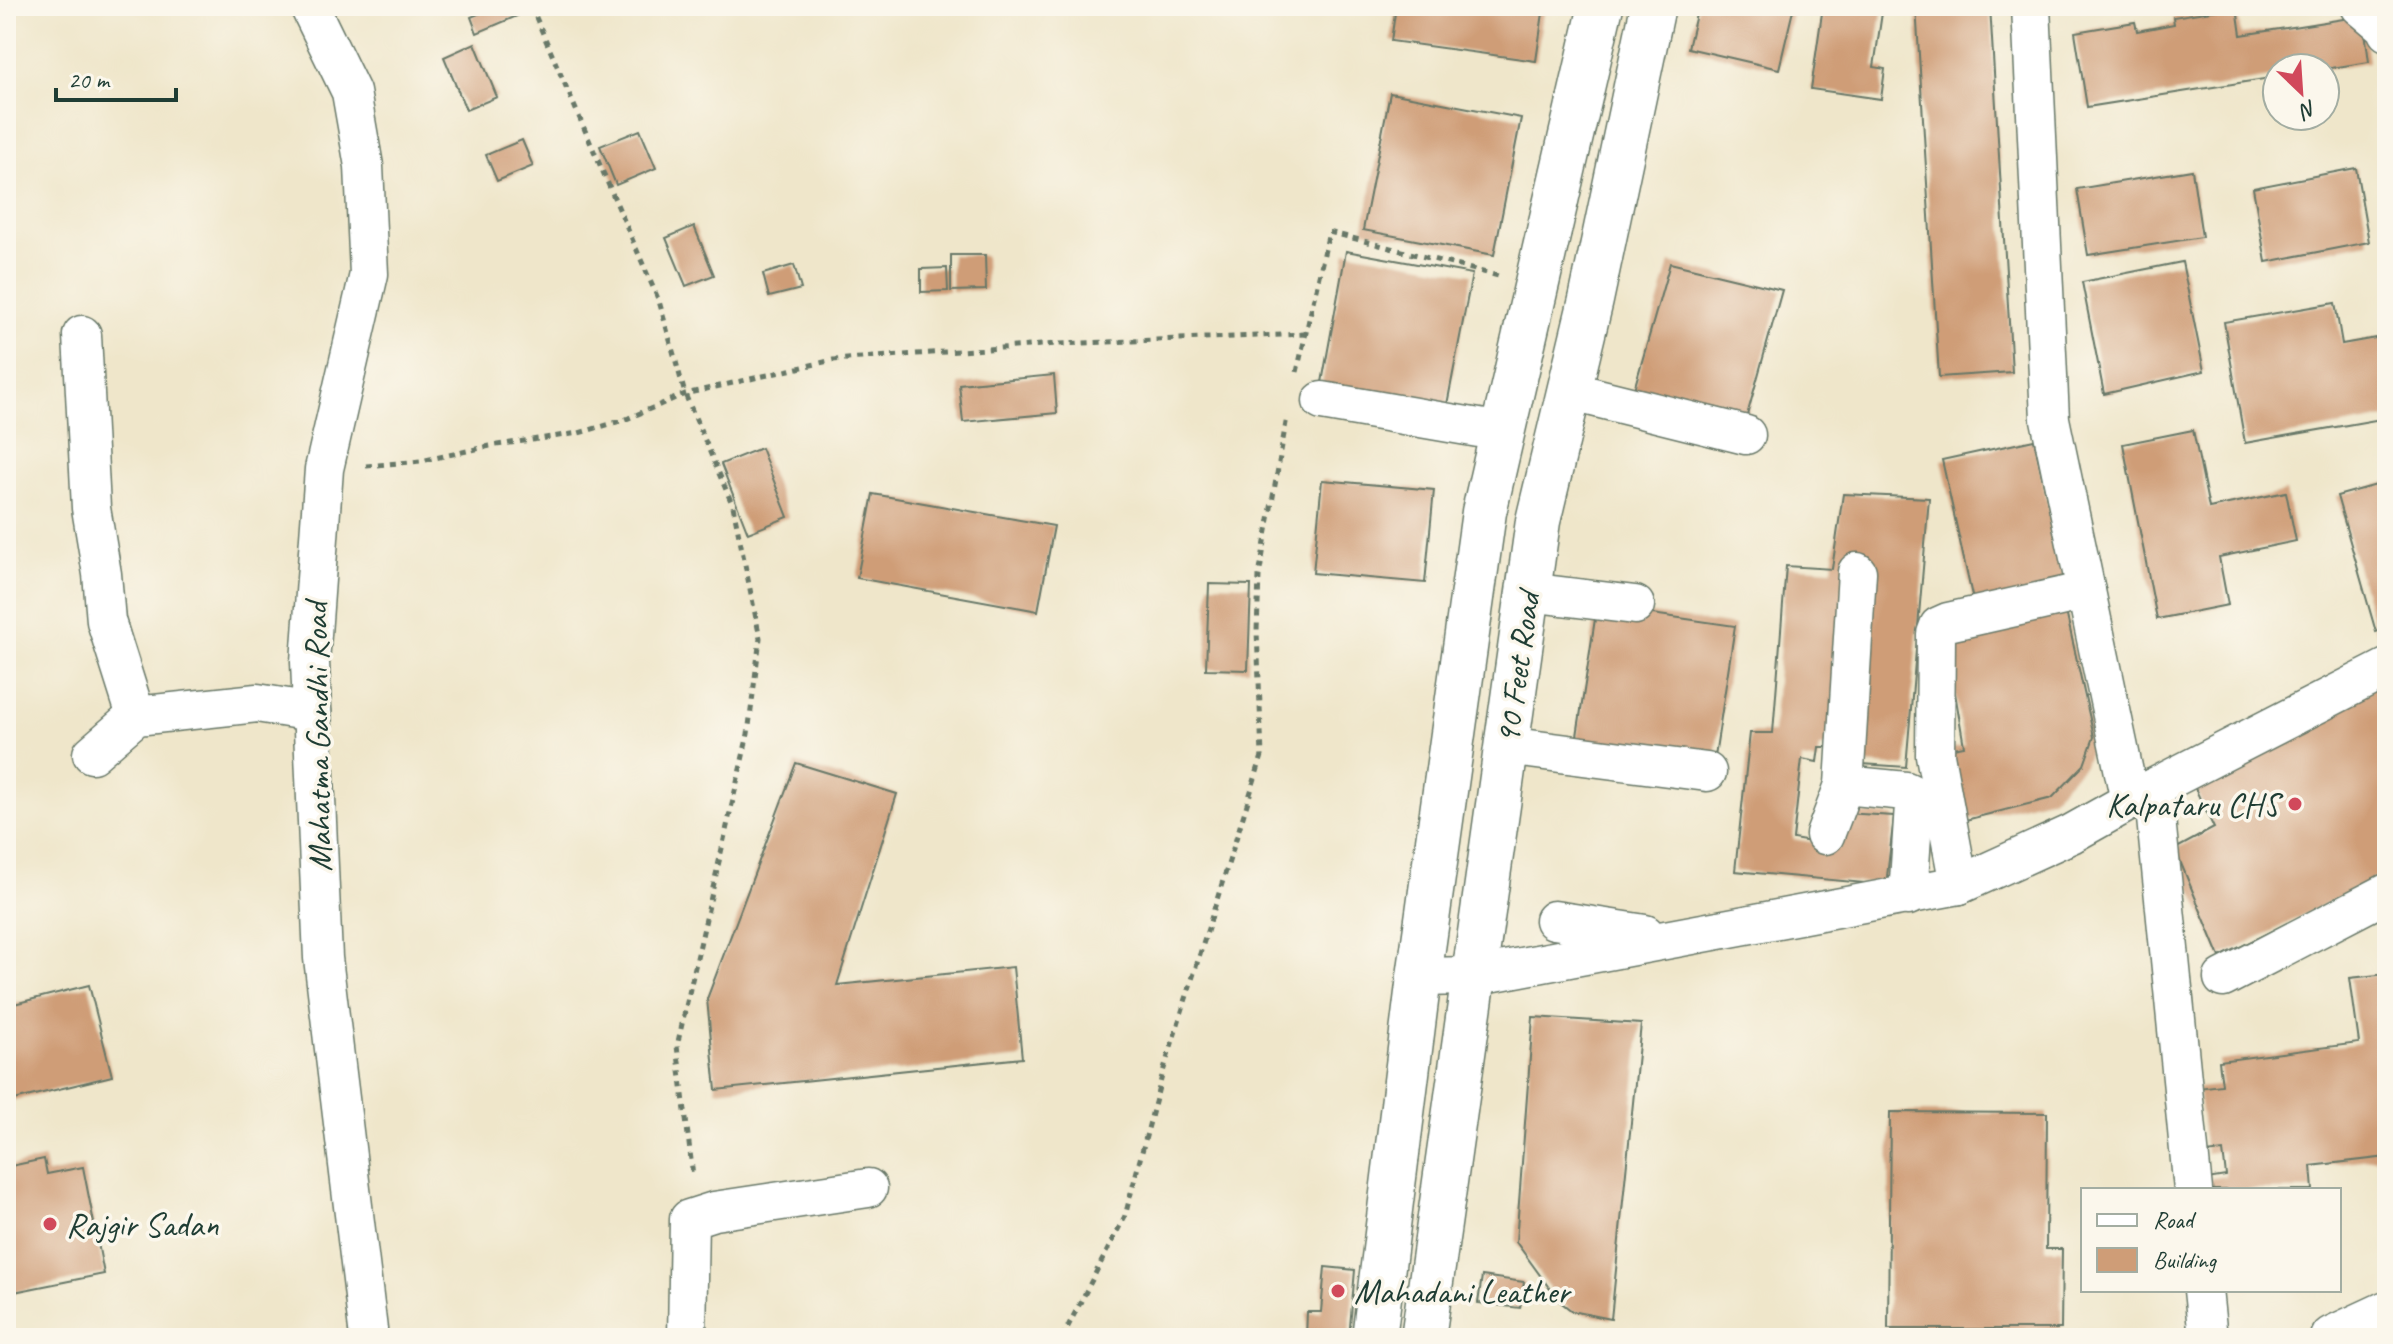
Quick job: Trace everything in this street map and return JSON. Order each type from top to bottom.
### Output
[{"type":"main road","name":"90 Feet Road","points":[[1374,1338],[1419,977],[1484,512],[1601,6]]},
{"type":"main road","name":"90 Feet Road","points":[[1423,1338],[1538,521],[1591,300],[1653,6]]},
{"type":"main road","points":[[1537,286],[1591,300]]},
{"type":"main road","points":[[1484,512],[1538,521]]},
{"type":"main road","points":[[2333,1338],[2387,1313]]},
{"type":"street","name":"Mahatma Gandhi Road","points":[[309,6],[351,92],[364,166],[369,274],[324,469],[310,662],[323,958],[369,1338]]},
{"type":"street","points":[[2031,6],[2050,419],[2086,591],[2142,794],[2193,1188]]},
{"type":"street","points":[[2360,6],[2387,32]]},
{"type":"street","points":[[82,335],[91,508],[106,621],[136,716]]},
{"type":"street","points":[[1309,388],[1502,432]]},
{"type":"street","points":[[1569,391],[1746,435]]},
{"type":"street","points":[[1825,835],[1844,785],[1857,572]]},
{"type":"street","points":[[1959,885],[1935,755],[1936,634],[1939,626],[2086,591]]},
{"type":"street","points":[[1528,592],[1635,605]]},
{"type":"street","points":[[1419,977],[1473,976],[1623,938],[1908,896],[1959,885],[2071,834],[2387,668]]},
{"type":"street","points":[[92,754],[136,716],[257,703],[312,712]]},
{"type":"street","points":[[1505,753],[1703,779]]},
{"type":"street","points":[[1844,785],[1912,794],[1914,805],[1908,896]]},
{"type":"street","points":[[2223,978],[2387,893]]},
{"type":"street","points":[[1554,920],[1623,938]]},
{"type":"street","points":[[687,1338],[689,1219],[868,1188]]},
{"type":"street","points":[[2203,1292],[2208,1338]]},
{"type":"path","points":[[531,6],[659,301],[685,394],[733,506],[760,638],[748,734],[677,1046],[699,1215]]},
{"type":"path","points":[[1309,388],[1306,334],[1329,232],[1537,286]]},
{"type":"path","points":[[324,469],[421,461],[490,446],[579,433],[624,420],[685,394],[833,360],[1057,344],[1306,334]]},
{"type":"path","points":[[1062,1338],[1125,1216],[1163,1072],[1262,756],[1257,631],[1259,576],[1287,415]]},
{"type":"building","points":[[497,6],[522,6],[524,13],[477,33],[471,17]]},
{"type":"building","points":[[1396,6],[1544,6],[1536,61],[1391,41]]},
{"type":"building","points":[[1698,6],[1794,6],[1779,69],[1688,48]]},
{"type":"building","points":[[1823,6],[1883,6],[1874,67],[1885,69],[1881,99],[1811,89]]},
{"type":"building","points":[[1916,6],[1990,6],[2012,372],[1939,377]]},
{"type":"building","points":[[2237,7],[2241,35],[2363,16],[2369,62],[2341,66],[2341,52],[2261,52],[2261,80],[2087,107],[2075,32],[2135,22],[2137,31],[2174,24],[2173,17]]},
{"type":"building","points":[[475,43],[497,97],[466,110],[444,57]]},
{"type":"building","points":[[1390,93],[1521,118],[1494,255],[1363,230]]},
{"type":"building","points":[[640,130],[656,168],[616,185],[600,146]]},
{"type":"building","points":[[522,140],[533,166],[497,181],[486,155]]},
{"type":"building","points":[[2356,168],[2369,242],[2266,262],[2253,188]]},
{"type":"building","points":[[2192,170],[2202,237],[2088,255],[2077,189]]},
{"type":"building","points":[[694,226],[714,275],[686,286],[666,238]]},
{"type":"building","points":[[1346,251],[1472,274],[1446,410],[1321,388]]},
{"type":"building","points":[[951,255],[985,255],[986,290],[951,291]]},
{"type":"building","points":[[2182,262],[2204,371],[2104,394],[2082,282]]},
{"type":"building","points":[[1670,263],[1782,290],[1746,419],[1633,393]]},
{"type":"building","points":[[794,265],[801,289],[769,297],[763,274]]},
{"type":"building","points":[[947,268],[948,291],[921,292],[921,269]]},
{"type":"building","points":[[2335,303],[2342,344],[2387,336],[2387,418],[2245,443],[2224,322]]},
{"type":"building","points":[[1054,375],[1057,413],[963,422],[959,384]]},
{"type":"building","points":[[2193,430],[2209,508],[2286,492],[2296,541],[2219,557],[2228,605],[2157,619],[2123,444]]},
{"type":"building","points":[[2034,440],[2066,585],[1974,605],[1942,460]]},
{"type":"building","points":[[761,448],[788,517],[748,533],[721,464]]},
{"type":"building","points":[[1322,480],[1434,490],[1425,583],[1313,573]]},
{"type":"building","points":[[2387,482],[2387,628],[2376,632],[2337,496]]},
{"type":"building","points":[[873,494],[1054,526],[1038,611],[857,578]]},
{"type":"building","points":[[1843,494],[1929,498],[1906,767],[1862,764],[1831,747],[1819,747],[1817,762],[1802,759],[1793,839],[1840,847],[1844,813],[1894,816],[1886,885],[1735,871],[1750,733],[1773,733],[1786,566],[1832,569]]},
{"type":"building","points":[[1209,584],[1251,585],[1248,670],[1206,669]]},
{"type":"building","points":[[1597,606],[1735,626],[1713,769],[1575,749]]},
{"type":"building","points":[[2065,607],[2094,737],[2084,765],[2052,798],[1954,823],[1937,751],[1964,746],[1945,634]]},
{"type":"building","name":"Kalpataru CHS","points":[[2387,680],[2387,873],[2220,957],[2175,849],[2214,828],[2191,780]]},
{"type":"building","points":[[796,763],[897,794],[837,985],[1013,967],[1022,1058],[716,1090],[707,999]]},
{"type":"building","points":[[2387,974],[2387,1157],[2311,1166],[2313,1188],[2208,1188],[2207,1179],[2226,1176],[2223,1151],[2206,1153],[2198,1088],[2222,1085],[2219,1061],[2359,1043],[2350,978]]},
{"type":"building","points":[[89,985],[112,1076],[6,1102],[6,1006]]},
{"type":"building","points":[[1533,1017],[1641,1024],[1611,1319],[1572,1311],[1558,1300],[1516,1242]]},
{"type":"building","points":[[1890,1112],[2047,1113],[2046,1249],[2062,1249],[2061,1329],[1888,1329]]},
{"type":"building","name":"Rajgir Sadan","points":[[44,1159],[47,1174],[83,1167],[104,1274],[9,1293],[6,1278],[6,1167]]},
{"type":"building","points":[[1325,1267],[1355,1270],[1349,1338],[1306,1338],[1307,1312],[1321,1312]]},
{"type":"building","points":[[1482,1276],[1524,1282],[1520,1308],[1478,1303]]},
{"type":"place","name":"Kalpataru CHS","points":[[2295,804]]},
{"type":"place","name":"Rajgir Sadan","points":[[50,1224]]},
{"type":"place","name":"Mahadani Leather","points":[[1338,1291]]}]
